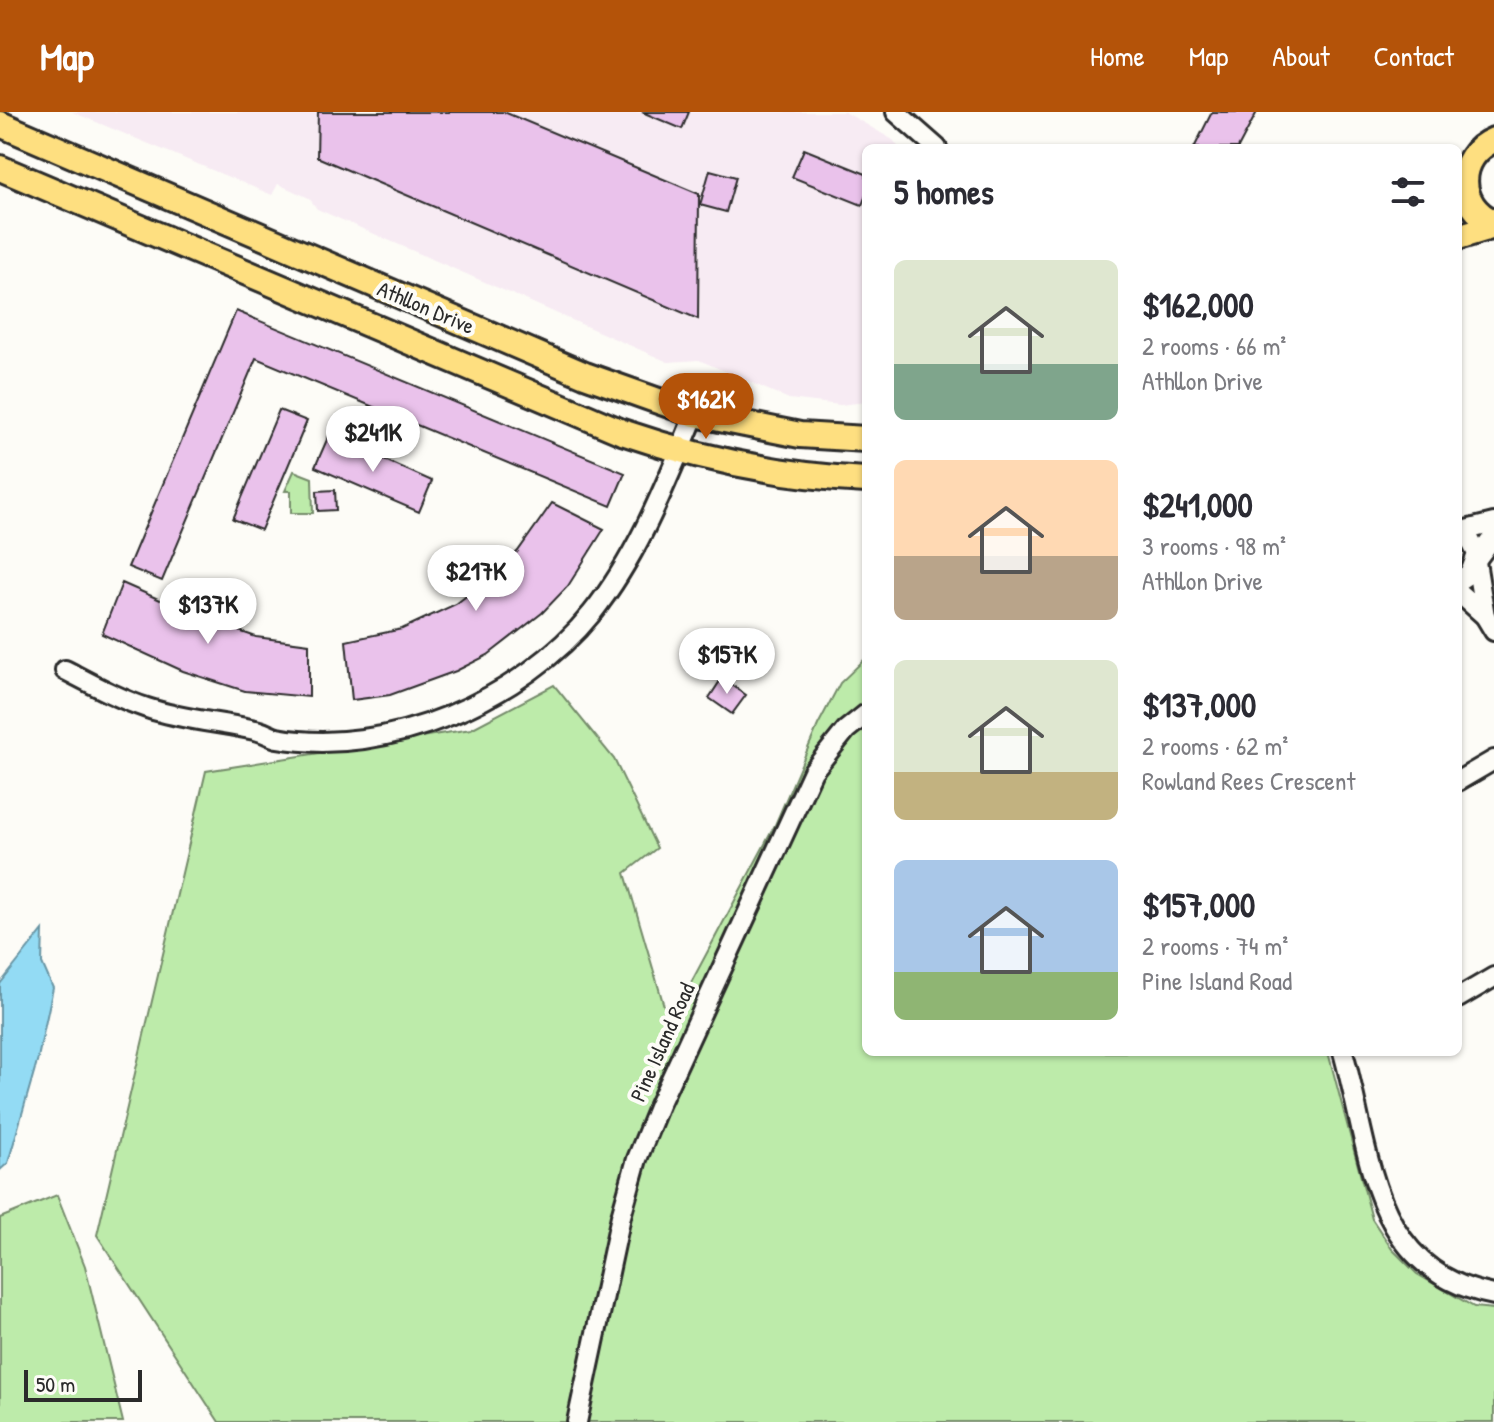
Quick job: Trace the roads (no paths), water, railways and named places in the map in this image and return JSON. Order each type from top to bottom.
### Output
[{"type":"main road","name":"Athllon Drive","points":[[0,124],[585,375],[695,414],[800,435],[862,439]]},
{"type":"main road","points":[[1493,140],[1481,147],[1469,162],[1462,195],[1477,212],[1494,224]]},
{"type":"main road","name":"Athllon Drive","points":[[0,168],[622,432],[679,451],[802,475],[862,480]]},
{"type":"main road","points":[[1462,236],[1494,224]]},
{"type":"street","points":[[896,112],[932,144]]},
{"type":"street","points":[[65,670],[149,709],[226,727],[256,730],[276,738],[316,740],[370,737],[426,724],[478,703],[515,682],[553,653],[585,621],[622,571],[651,518],[695,414]]},
{"type":"street","points":[[1462,531],[1494,523]]},
{"type":"street","points":[[1462,535],[1472,543],[1490,623]]},
{"type":"street","points":[[1462,578],[1470,573],[1494,536]]},
{"type":"street","points":[[1462,596],[1490,623]]},
{"type":"street","name":"Pine Island Road","points":[[577,1422],[621,1216],[637,1159],[813,771],[846,730],[862,717]]},
{"type":"street","points":[[1462,779],[1494,760]]},
{"type":"street","points":[[1462,996],[1492,984]]},
{"type":"street","points":[[1348,1056],[1379,1200],[1394,1229],[1415,1254],[1439,1273],[1481,1293],[1494,1295]]},
{"type":"water","points":[[43,930],[42,963],[53,988],[38,1058],[8,1163],[0,1170],[0,984]]}]
